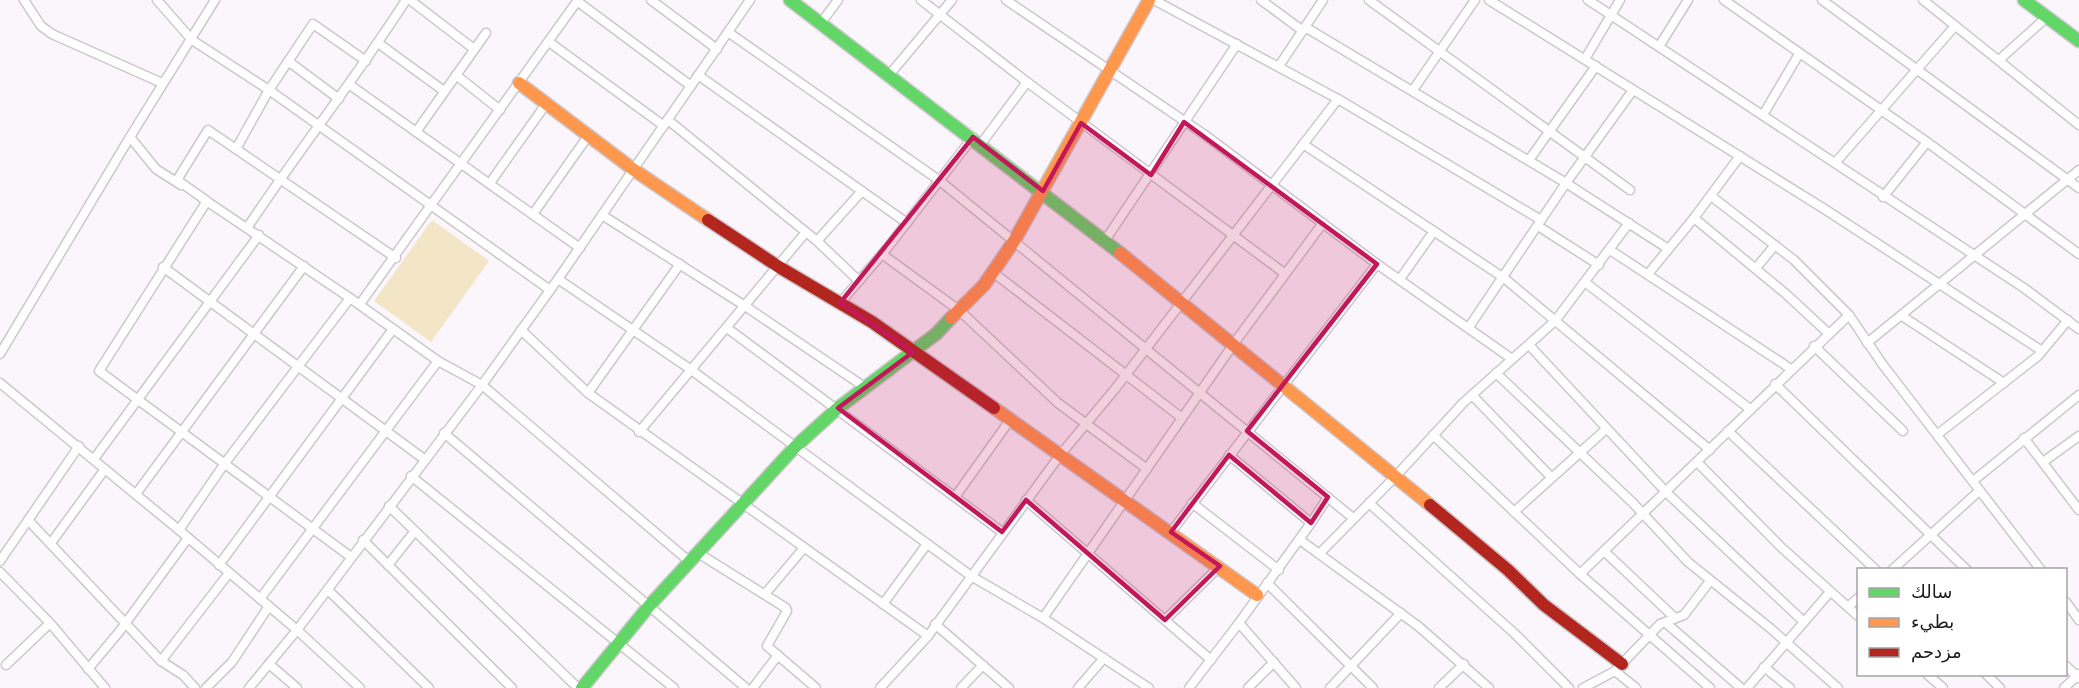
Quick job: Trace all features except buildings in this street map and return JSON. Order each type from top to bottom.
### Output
[{"type":"street","points":[[24,0],[41,26],[52,34],[162,83]]},
{"type":"street","points":[[157,0],[192,40],[269,90],[550,290]]},
{"type":"street","points":[[0,354],[162,83],[192,40],[215,0]]},
{"type":"street","points":[[247,228],[280,178],[350,85],[406,0]]},
{"type":"street","points":[[410,0],[474,49]]},
{"type":"street","points":[[651,0],[661,3],[717,49]]},
{"type":"street","points":[[249,688],[328,590],[411,476],[482,385],[580,248],[750,0]]},
{"type":"street","points":[[790,0],[1043,190],[1234,342],[1508,570],[1544,606],[1618,667],[1636,688]]},
{"type":"street","points":[[821,23],[838,0]]},
{"type":"street","points":[[921,0],[1081,123],[1284,273]]},
{"type":"street","points":[[890,74],[952,0]]},
{"type":"street","points":[[389,506],[582,688],[649,606],[795,447],[838,408],[913,352],[960,312],[994,273],[1014,242],[1149,0]]},
{"type":"street","points":[[1154,0],[1338,99],[1539,223],[1599,265]]},
{"type":"street","points":[[1261,0],[1304,29],[1413,90],[1529,160],[1667,248]]},
{"type":"street","points":[[1279,66],[1323,0]]},
{"type":"street","points":[[1369,0],[1630,189]]},
{"type":"street","points":[[1413,90],[1475,0]]},
{"type":"street","points":[[1489,0],[1740,156],[2042,351]]},
{"type":"street","points":[[1588,0],[1660,45],[2079,329]]},
{"type":"street","points":[[1585,59],[1620,0]]},
{"type":"street","points":[[1660,45],[1688,0]]},
{"type":"street","points":[[1724,0],[1927,142],[2079,254]]},
{"type":"street","points":[[1822,0],[2079,188]]},
{"type":"street","points":[[1923,0],[2079,125]]},
{"type":"street","points":[[2024,0],[2078,39]]},
{"type":"street","points":[[360,304],[396,258],[578,1],[691,86]]},
{"type":"street","points":[[1012,2],[1184,122],[1377,264],[1512,358]]},
{"type":"street","points":[[1999,60],[2047,17]]},
{"type":"street","points":[[236,148],[269,90],[314,24],[366,61]]},
{"type":"street","points":[[1835,163],[1955,26]]},
{"type":"street","points":[[728,32],[940,182],[1147,347],[1353,518]]},
{"type":"street","points":[[416,132],[486,33]]},
{"type":"street","points":[[549,42],[666,123],[817,241],[859,281]]},
{"type":"street","points":[[378,43],[444,91]]},
{"type":"street","points":[[1106,239],[1236,44]]},
{"type":"street","points":[[1763,115],[1799,54]]},
{"type":"street","points":[[288,61],[339,99]]},
{"type":"street","points":[[1529,160],[1596,66]]},
{"type":"street","points":[[456,75],[500,110]]},
{"type":"street","points":[[698,75],[907,223]]},
{"type":"street","points":[[840,303],[940,182],[1027,82]]},
{"type":"street","points":[[519,83],[634,170],[779,267],[878,326],[1220,566],[1257,595]]},
{"type":"street","points":[[350,85],[580,248]]},
{"type":"street","points":[[1469,327],[1566,183],[1633,90]]},
{"type":"street","points":[[880,688],[928,636],[934,624],[1060,455],[1126,375],[1231,235],[1338,99]]},
{"type":"street","points":[[490,183],[546,104]]},
{"type":"street","points":[[396,258],[208,130],[177,180],[350,297],[438,361],[482,385],[694,558],[765,594],[787,609],[767,646],[816,688]]},
{"type":"street","points":[[533,214],[588,136]]},
{"type":"street","points":[[130,137],[162,174],[207,201]]},
{"type":"street","points":[[1883,197],[1927,142]]},
{"type":"street","points":[[1303,144],[1504,278],[1710,450]]},
{"type":"street","points":[[1648,274],[1667,248],[1694,218],[1740,156]]},
{"type":"street","points":[[1867,343],[2079,170]]},
{"type":"street","points":[[817,241],[862,191]]},
{"type":"street","points":[[1711,196],[1810,275],[1849,315],[1867,343],[2039,568]]},
{"type":"street","points":[[207,201],[99,371],[351,557]]},
{"type":"street","points":[[602,215],[745,306],[866,388]]},
{"type":"street","points":[[1694,218],[1756,268],[1828,333]]},
{"type":"street","points":[[1043,618],[1234,342],[1323,223]]},
{"type":"street","points":[[1320,553],[1472,394],[1555,321],[1586,283],[1629,223]]},
{"type":"street","points":[[1400,279],[1434,231]]},
{"type":"street","points":[[639,432],[806,232]]},
{"type":"street","points":[[94,459],[259,235]]},
{"type":"street","points":[[1756,268],[1775,245]]},
{"type":"street","points":[[1610,250],[1791,369]]},
{"type":"street","points":[[882,254],[960,312],[1047,393],[1147,469]]},
{"type":"street","points":[[588,393],[680,264]]},
{"type":"street","points":[[1172,532],[1228,455],[1377,264]]},
{"type":"street","points":[[136,494],[304,266]]},
{"type":"street","points":[[163,267],[424,459]]},
{"type":"street","points":[[994,273],[1182,418]]},
{"type":"street","points":[[558,279],[690,369],[971,576],[1043,618],[1149,688]]},
{"type":"street","points":[[1586,283],[1750,409]]},
{"type":"street","points":[[179,530],[225,463],[350,297]]},
{"type":"street","points":[[1580,574],[1667,493],[1775,384],[1849,315]]},
{"type":"street","points":[[1902,316],[2004,383]]},
{"type":"street","points":[[1938,434],[2042,351],[2068,320]]},
{"type":"street","points":[[219,565],[393,328]]},
{"type":"street","points":[[727,328],[838,408],[1002,532]]},
{"type":"street","points":[[521,330],[588,393],[639,432],[928,636]]},
{"type":"street","points":[[1528,345],[1605,430],[1667,493],[1804,622]]},
{"type":"street","points":[[1814,346],[1903,431]]},
{"type":"street","points":[[260,599],[438,361]]},
{"type":"street","points":[[1496,373],[1644,514],[1678,554],[1786,642],[1838,688]]},
{"type":"street","points":[[0,383],[179,530],[297,630],[360,688]]},
{"type":"street","points":[[1775,384],[1965,568]]},
{"type":"street","points":[[1472,394],[1551,477]]},
{"type":"street","points":[[1973,481],[2079,395]]},
{"type":"street","points":[[955,497],[1010,420]]},
{"type":"street","points":[[1514,512],[1605,430]]},
{"type":"street","points":[[1728,431],[1874,568]]},
{"type":"street","points":[[444,433],[746,688]]},
{"type":"street","points":[[1433,435],[1580,574],[1710,688]]},
{"type":"street","points":[[2043,462],[2079,436]]},
{"type":"street","points":[[2024,438],[2079,510]]},
{"type":"street","points":[[0,561],[79,446]]},
{"type":"street","points":[[1228,455],[1311,523]]},
{"type":"street","points":[[1698,463],[1763,529],[1857,615]]},
{"type":"street","points":[[51,543],[105,469]]},
{"type":"street","points":[[411,476],[620,642],[674,688]]},
{"type":"street","points":[[1894,568],[1979,491]]},
{"type":"street","points":[[1189,688],[1239,623],[1257,595],[1279,570],[1328,497]]},
{"type":"street","points":[[1026,500],[1211,660]]},
{"type":"street","points":[[1192,503],[1279,570]]},
{"type":"street","points":[[1369,503],[1506,626],[1569,688]]},
{"type":"street","points":[[27,520],[161,661],[183,675],[195,688]]},
{"type":"street","points":[[388,565],[415,531]]},
{"type":"street","points":[[88,669],[188,538]]},
{"type":"street","points":[[363,540],[512,688]]},
{"type":"street","points":[[1300,540],[1401,613],[1464,664],[1489,688]]},
{"type":"street","points":[[883,604],[927,544]]},
{"type":"street","points":[[765,594],[803,549]]},
{"type":"street","points":[[1604,551],[1675,618]]},
{"type":"street","points":[[1165,620],[1220,566]]},
{"type":"street","points":[[0,572],[50,623],[105,688]]},
{"type":"street","points":[[161,661],[229,573]]},
{"type":"street","points":[[1583,688],[1618,667],[1660,624],[1684,615],[1710,581]]},
{"type":"street","points":[[1267,583],[1373,688]]},
{"type":"street","points":[[328,590],[429,688]]},
{"type":"street","points":[[1747,688],[1830,592]]},
{"type":"street","points":[[1848,607],[1857,599]]},
{"type":"street","points":[[2067,603],[2079,620]]},
{"type":"street","points":[[206,688],[232,662],[268,606]]},
{"type":"street","points":[[1330,688],[1350,664],[1401,613]]},
{"type":"street","points":[[6,664],[50,623]]},
{"type":"street","points":[[1239,623],[1296,688]]},
{"type":"street","points":[[1666,623],[1741,688]]},
{"type":"street","points":[[934,624],[1009,688]]},
{"type":"street","points":[[753,688],[778,655]]},
{"type":"street","points":[[1078,688],[1104,658]]},
{"type":"street","points":[[1248,688],[1274,662]]},
{"type":"street","points":[[269,664],[297,688]]},
{"type":"street","points":[[1440,688],[1464,664]]},
{"type":"street","points":[[961,688],[983,665]]},
{"type":"street","points":[[1764,667],[1790,688]]},
{"type":"street","points":[[1928,676],[1942,688]]},
{"type":"street","points":[[1987,676],[2000,688]]},
{"type":"street","points":[[2064,688],[2078,676]]},
{"type":"highlighted area","points":[[1184,122],[1377,264],[1247,431],[1328,497],[1311,523],[1229,455],[1171,532],[1220,566],[1165,620],[1026,500],[1002,532],[838,408],[913,352],[840,303],[973,137],[1043,191],[1081,123],[1151,175]]},
{"type":"shaded area","points":[[432,220],[489,261],[431,342],[374,301]]},
{"type":"traffic: fast","points":[[790,0],[1120,253]]},
{"type":"traffic: fast","points":[[2024,0],[2079,41]]},
{"type":"traffic: fast","points":[[582,688],[649,606],[795,447],[838,408],[936,334],[951,318]]},
{"type":"traffic: slow","points":[[951,318],[984,285],[1014,241],[1149,0]]},
{"type":"traffic: slow","points":[[519,83],[634,170],[708,220]]},
{"type":"traffic: slow","points":[[1120,253],[1430,505]]},
{"type":"traffic: slow","points":[[994,408],[1257,595]]},
{"type":"traffic: jam","points":[[708,220],[779,267],[872,322],[994,408]]},
{"type":"traffic: jam","points":[[1430,505],[1508,570],[1544,605],[1622,664]]}]
